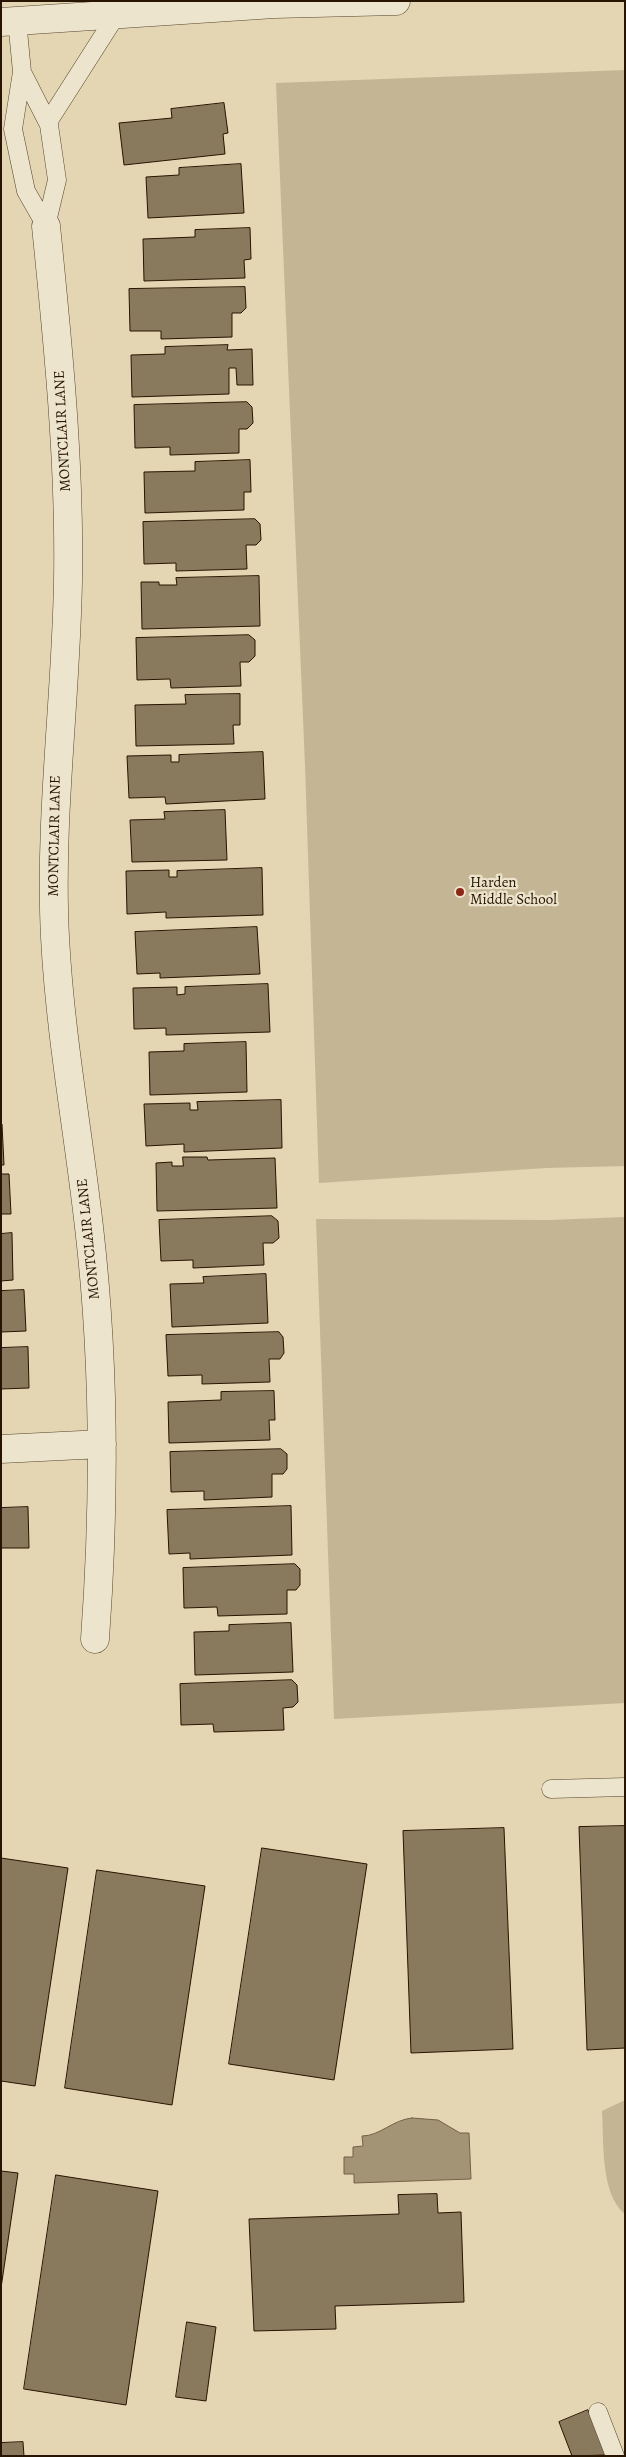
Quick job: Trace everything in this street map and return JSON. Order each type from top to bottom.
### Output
[{"type":"street","points":[[9,21],[274,4],[396,1]]},
{"type":"street","name":"MONTCLAIR LANE","points":[[46,226],[62,388],[68,579],[53,876],[60,1009],[96,1293],[103,1505],[95,1639]]},
{"type":"street","points":[[1,1449],[102,1444]]},
{"type":"lane","points":[[46,226],[56,180],[49,126],[50,119],[117,14]]},
{"type":"lane","points":[[9,21],[22,72],[49,126]]},
{"type":"lane","points":[[22,72],[13,129],[26,191],[46,226]]},
{"type":"lane","points":[[1,113],[13,129]]},
{"type":"lane","points":[[551,1789],[625,1787]]},
{"type":"lane","points":[[598,2412],[616,2456]]},
{"type":"shaded area","name":"Harden Middle School","points":[[625,70],[625,1166],[546,1168],[319,1183],[305,765],[276,83]]},
{"type":"shaded area","points":[[625,1217],[625,1703],[334,1719],[316,1219],[550,1220]]},
{"type":"shaded area","points":[[625,2100],[625,2214],[611,2194],[607,2181],[602,2111]]},
{"type":"shaded area","points":[[405,2119],[438,2120],[460,2133],[469,2133],[471,2179],[354,2183],[354,2174],[344,2174],[344,2157],[353,2157],[353,2147],[363,2146],[362,2136],[375,2133]]},
{"type":"building","points":[[224,103],[228,133],[223,134],[225,154],[124,165],[119,123],[172,118],[171,109]]},
{"type":"building","points":[[241,164],[244,213],[148,218],[146,177],[179,175],[179,168]]},
{"type":"building","points":[[250,228],[251,259],[244,260],[245,278],[144,281],[143,239],[195,237],[195,230]]},
{"type":"building","points":[[245,287],[246,308],[241,313],[232,313],[232,337],[161,339],[161,331],[130,331],[129,289]]},
{"type":"building","points":[[228,345],[227,350],[252,349],[253,385],[237,385],[236,368],[229,368],[229,394],[132,397],[131,355],[165,354],[165,347]]},
{"type":"building","points":[[247,402],[252,407],[253,423],[247,429],[239,429],[239,453],[170,455],[170,447],[135,448],[134,405]]},
{"type":"building","points":[[250,460],[251,492],[244,492],[244,510],[145,513],[144,472],[195,471],[195,462]]},
{"type":"building","points":[[255,519],[260,524],[261,540],[256,545],[246,545],[247,569],[176,571],[176,563],[144,564],[143,522]]},
{"type":"building","points":[[259,576],[260,626],[142,629],[141,582],[177,585],[176,578]]},
{"type":"building","points":[[249,635],[255,640],[255,656],[249,662],[240,662],[241,686],[171,688],[170,679],[137,680],[136,638]]},
{"type":"building","points":[[240,694],[240,725],[233,725],[234,744],[136,746],[135,705],[186,704],[185,695]]},
{"type":"building","points":[[263,752],[265,799],[166,804],[165,797],[129,798],[127,756],[171,755],[171,762],[179,762],[179,755]]},
{"type":"building","points":[[225,810],[227,860],[132,862],[130,820],[165,819],[164,812]]},
{"type":"building","points":[[262,868],[263,915],[166,918],[166,912],[127,914],[126,871],[169,870],[169,877],[177,877],[177,871]]},
{"type":"building","points":[[257,927],[260,974],[160,978],[160,973],[137,974],[135,932]]},
{"type":"building","points":[[268,984],[270,1032],[166,1035],[166,1028],[134,1029],[133,988],[177,987],[177,995],[185,994],[185,987]]},
{"type":"building","points":[[246,1042],[247,1092],[150,1095],[149,1052],[184,1051],[184,1044]]},
{"type":"building","points":[[281,1100],[282,1148],[184,1152],[184,1144],[146,1146],[144,1104],[190,1103],[190,1110],[198,1110],[197,1102]]},
{"type":"building","points":[[2,1124],[4,1165],[1,1165]]},
{"type":"building","points":[[183,1157],[207,1157],[208,1160],[275,1158],[277,1208],[157,1211],[156,1163],[172,1162],[172,1166],[183,1166]]},
{"type":"building","points":[[1,1174],[9,1174],[11,1214],[1,1214]]},
{"type":"building","points":[[272,1216],[278,1221],[279,1238],[273,1243],[263,1243],[264,1265],[193,1268],[193,1260],[161,1261],[159,1220]]},
{"type":"building","points":[[12,1233],[13,1280],[1,1281],[1,1234]]},
{"type":"building","points":[[266,1274],[268,1323],[172,1327],[170,1284],[204,1283],[203,1277]]},
{"type":"building","points":[[24,1290],[26,1331],[1,1332],[1,1291]]},
{"type":"building","points":[[279,1332],[283,1337],[284,1353],[280,1359],[269,1359],[270,1382],[202,1384],[202,1375],[168,1376],[166,1335]]},
{"type":"building","points":[[28,1347],[29,1388],[1,1389],[1,1348]]},
{"type":"building","points":[[274,1391],[275,1420],[269,1420],[270,1440],[169,1443],[168,1402],[221,1400],[221,1392]]},
{"type":"building","points":[[281,1449],[287,1454],[287,1469],[283,1474],[272,1474],[272,1497],[204,1500],[204,1491],[171,1492],[170,1452]]},
{"type":"building","points":[[291,1506],[292,1555],[190,1559],[190,1553],[169,1554],[167,1510]]},
{"type":"building","points":[[28,1507],[29,1548],[1,1548],[1,1508]]},
{"type":"building","points":[[295,1564],[300,1569],[300,1585],[296,1590],[287,1590],[287,1614],[218,1616],[217,1607],[184,1608],[183,1568]]},
{"type":"building","points":[[291,1623],[293,1672],[195,1675],[194,1632],[229,1631],[229,1625]]},
{"type":"building","points":[[292,1680],[297,1685],[298,1702],[293,1707],[283,1708],[284,1730],[214,1732],[213,1724],[181,1725],[180,1684]]},
{"type":"building","points":[[625,1826],[625,2048],[587,2050],[579,1827]]},
{"type":"building","points":[[504,1828],[513,2049],[411,2053],[403,1831]]},
{"type":"building","points":[[262,1848],[367,1864],[334,2080],[229,2064]]},
{"type":"building","points":[[1,1858],[68,1868],[35,2086],[1,2081]]},
{"type":"building","points":[[97,1870],[205,1886],[172,2105],[65,2088]]},
{"type":"building","points":[[1,2171],[18,2173],[1,2288]]},
{"type":"building","points":[[56,2175],[158,2191],[126,2405],[24,2389]]},
{"type":"building","points":[[437,2194],[438,2213],[461,2212],[464,2302],[335,2306],[336,2329],[254,2331],[249,2219],[399,2214],[398,2195]]},
{"type":"building","points":[[187,2322],[216,2327],[206,2401],[176,2397]]},
{"type":"building","points":[[588,2410],[606,2455],[572,2456],[559,2422]]},
{"type":"building","points":[[23,2442],[24,2456],[1,2456],[1,2443]]},
{"type":"place","name":"Harden Middle School","points":[[460,892]]}]
